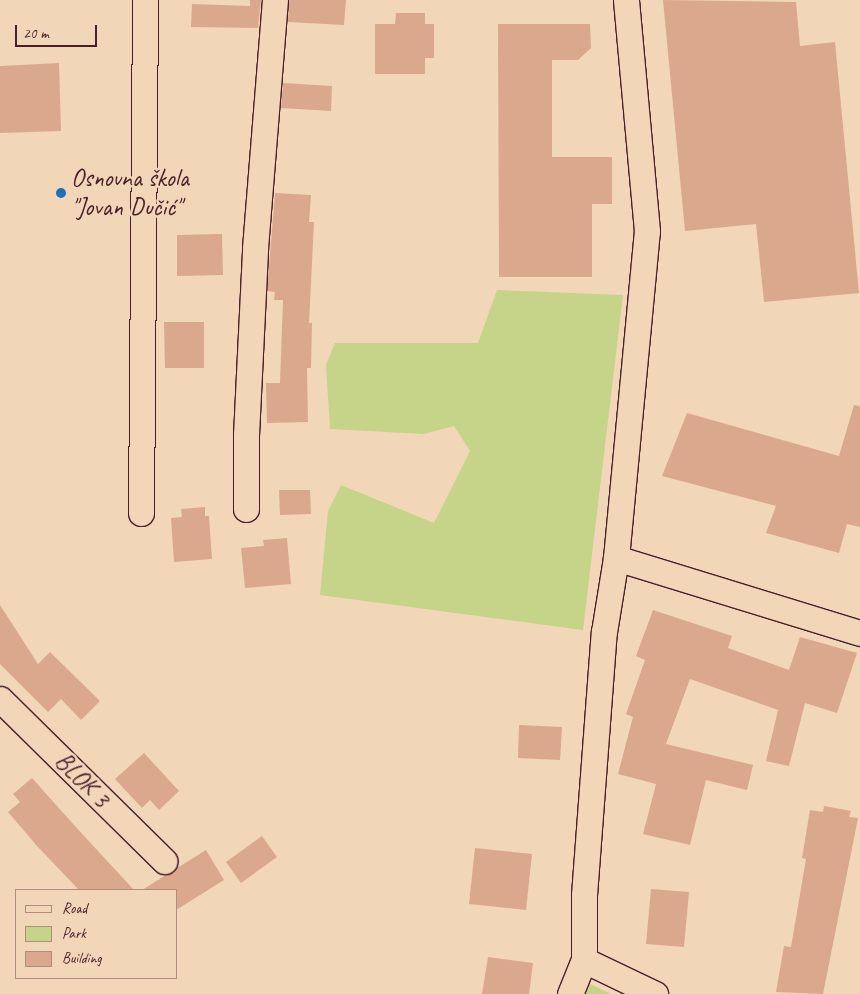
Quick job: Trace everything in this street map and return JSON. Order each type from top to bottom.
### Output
[{"type":"street","points":[[141,513],[145,0]]},
{"type":"street","points":[[246,510],[246,435],[255,248],[275,0]]},
{"type":"street","points":[[570,994],[584,960],[584,895],[604,632],[616,558],[648,231],[626,0]]},
{"type":"street","points":[[616,558],[860,633]]},
{"type":"street","name":"BLOK 3","points":[[0,699],[164,861]]},
{"type":"street","points":[[584,960],[655,994]]},
{"type":"green space","points":[[497,290],[623,295],[583,630],[320,595],[328,511],[341,485],[434,523],[470,451],[454,426],[424,434],[330,429],[326,365],[335,343],[478,343]]},
{"type":"green space","points":[[590,984],[611,994],[586,994]]},
{"type":"building","points":[[250,0],[261,0],[258,28],[191,27],[192,4],[250,6]]},
{"type":"building","points":[[289,0],[346,0],[344,25],[288,22]]},
{"type":"building","points":[[663,0],[796,2],[800,46],[835,42],[859,293],[764,302],[756,224],[685,231]]},
{"type":"building","points":[[396,13],[425,13],[425,24],[434,24],[434,58],[425,58],[425,74],[375,74],[375,24],[395,24]]},
{"type":"building","points":[[498,24],[590,24],[591,48],[578,60],[552,60],[552,157],[612,157],[612,204],[592,204],[592,277],[499,277]]},
{"type":"building","points":[[59,63],[61,131],[0,133],[0,66]]},
{"type":"building","points":[[283,83],[332,86],[331,111],[281,108]]},
{"type":"building","points":[[275,193],[311,195],[309,222],[314,222],[309,323],[312,323],[311,368],[307,368],[308,422],[267,423],[266,383],[280,383],[283,300],[274,300],[275,292],[267,291]]},
{"type":"building","points":[[222,234],[223,275],[177,276],[177,235]]},
{"type":"building","points":[[164,322],[204,322],[204,368],[165,368]]},
{"type":"building","points":[[854,405],[860,406],[860,527],[847,524],[839,553],[766,533],[776,506],[662,476],[687,413],[839,456]]},
{"type":"building","points":[[279,490],[310,490],[311,514],[280,515]]},
{"type":"building","points":[[205,507],[205,516],[209,516],[212,559],[174,562],[171,518],[182,517],[181,509]]},
{"type":"building","points":[[287,538],[291,584],[245,588],[241,548],[264,546],[263,540]]},
{"type":"building","points":[[0,605],[38,664],[50,652],[100,701],[81,720],[61,699],[48,712],[0,664]]},
{"type":"building","points":[[653,610],[732,636],[728,648],[789,670],[800,637],[857,653],[837,713],[805,703],[789,766],[766,761],[778,710],[690,679],[666,744],[753,765],[747,790],[706,780],[690,845],[643,834],[656,784],[618,774],[633,717],[626,714],[645,660],[636,656]]},
{"type":"building","points":[[519,725],[562,727],[560,760],[518,758]]},
{"type":"building","points":[[144,753],[179,791],[159,810],[150,800],[142,808],[115,779]]},
{"type":"building","points":[[32,778],[133,889],[78,889],[8,812],[20,802],[13,794]]},
{"type":"building","points":[[824,806],[851,811],[849,817],[858,818],[823,994],[776,992],[784,946],[791,947],[806,859],[802,858],[810,810],[823,812]]},
{"type":"building","points":[[262,836],[277,857],[241,883],[226,862]]},
{"type":"building","points":[[475,848],[532,854],[526,910],[469,904]]},
{"type":"building","points":[[206,850],[224,880],[178,909],[178,889],[144,889]]},
{"type":"building","points":[[651,889],[689,892],[684,947],[646,944]]},
{"type":"building","points":[[488,957],[533,963],[529,994],[482,994]]},
{"type":"place","name":"Osnovna škola \"Jovan Dučić\"","points":[[61,193]]}]
